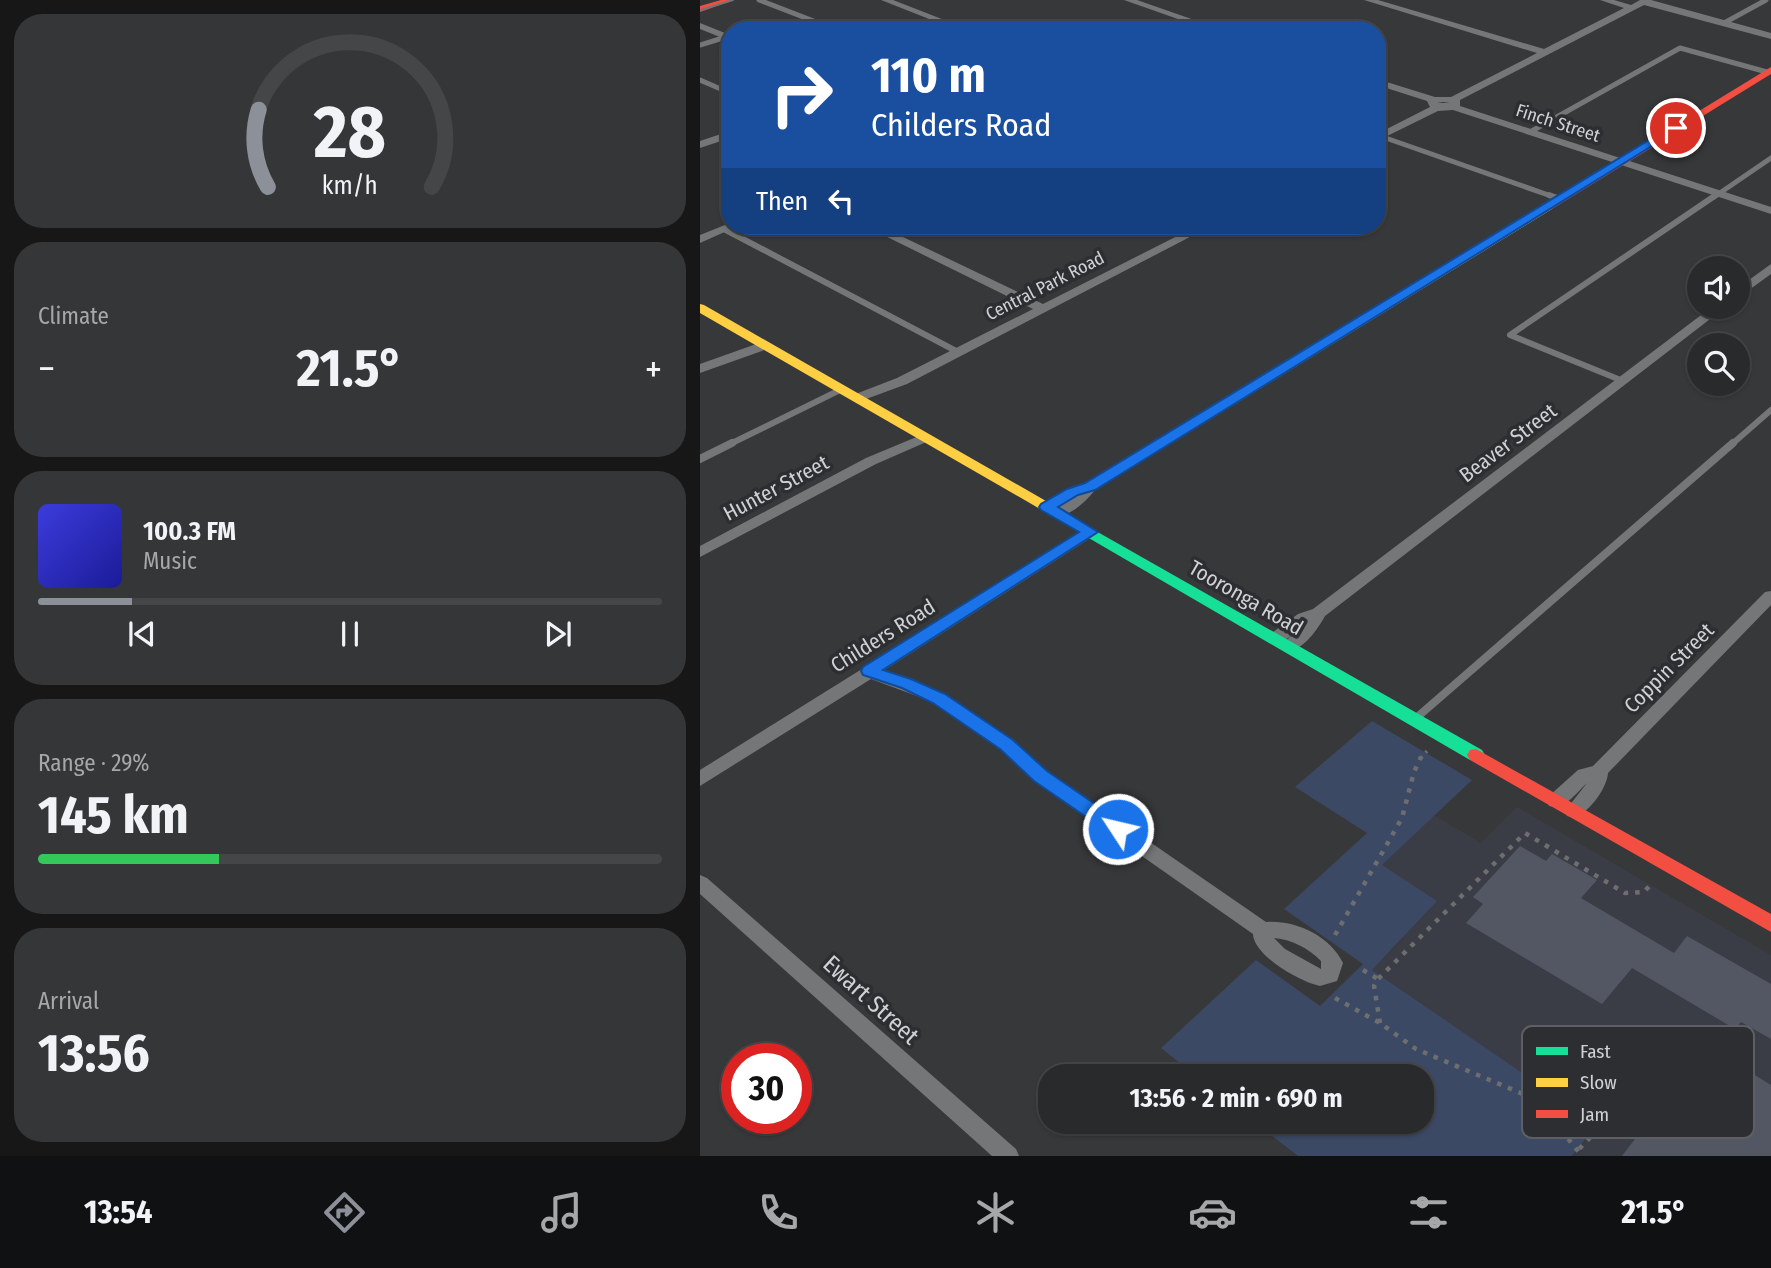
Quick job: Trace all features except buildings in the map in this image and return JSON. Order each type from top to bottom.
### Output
[{"type":"street","points":[[700,9],[730,0]]},
{"type":"street","points":[[885,0],[942,21]]},
{"type":"street","points":[[1128,0],[1192,21]]},
{"type":"street","points":[[1368,0],[1545,52]]},
{"type":"street","points":[[1604,0],[1632,8]]},
{"type":"street","points":[[1386,85],[1435,104],[1453,104],[1545,52],[1646,1],[1771,36]]},
{"type":"street","points":[[700,26],[721,35]]},
{"type":"street","points":[[1052,510],[1073,492],[1090,486],[1769,71]]},
{"type":"street","points":[[1386,133],[1435,104]]},
{"type":"street","name":"Finch Street","points":[[1453,104],[1771,211]]},
{"type":"street","points":[[701,144],[721,137]]},
{"type":"street","points":[[700,239],[721,230]]},
{"type":"street","points":[[890,235],[1043,309]]},
{"type":"street","name":"Central Park Road","points":[[862,401],[889,392],[902,380],[1187,235]]},
{"type":"street","points":[[1750,285],[1771,268]]},
{"type":"street","name":"Tooronga Road","points":[[700,308],[1771,924]]},
{"type":"street","name":"Beaver Street","points":[[1282,642],[1309,630],[1319,613],[1704,319]]},
{"type":"street","points":[[700,369],[760,342]]},
{"type":"street","name":"Hunter Street","points":[[700,552],[921,435]]},
{"type":"street","name":"Childers Road","points":[[700,779],[1090,532]]},
{"type":"street","name":"Coppin Street","points":[[1556,801],[1584,775],[1599,771],[1771,596]]},
{"type":"street","points":[[889,658],[905,683]]},
{"type":"street","points":[[869,671],[939,698],[1006,745],[1041,776],[1264,930]]},
{"type":"street","name":"Coppin Street","points":[[1574,811],[1598,782],[1599,771]]},
{"type":"street","name":"Ewart Street","points":[[700,884],[1008,1156]]},
{"type":"lane","points":[[759,0],[814,21]]},
{"type":"lane","points":[[1724,23],[1766,0]]},
{"type":"lane","points":[[700,45],[721,40]]},
{"type":"lane","points":[[1530,132],[1680,48],[1769,71]]},
{"type":"lane","points":[[700,80],[721,89]]},
{"type":"lane","points":[[1386,139],[1560,199]]},
{"type":"lane","points":[[1623,381],[1510,335],[1771,158]]},
{"type":"lane","points":[[743,235],[958,352]]},
{"type":"lane","points":[[700,459],[842,389]]},
{"type":"lane","points":[[1415,719],[1771,410]]},
{"type":"path","points":[[1335,935],[1351,914],[1373,866],[1405,811],[1417,760],[1427,751]]},
{"type":"path","points":[[1380,1023],[1374,986],[1378,979],[1525,833],[1625,893],[1644,892],[1652,883]]},
{"type":"path","points":[[1363,970],[1378,979]]},
{"type":"path","points":[[1335,998],[1380,1023],[1416,1049],[1522,1094]]},
{"type":"path","points":[[1569,1138],[1582,1156]]},
{"type":"path","points":[[1579,1149],[1591,1138]]},
{"type":"shaded area","points":[[1372,721],[1472,780],[1382,865],[1437,901],[1372,970],[1522,1073],[1522,1138],[1586,1138],[1572,1156],[1298,1156],[1270,1134],[1434,1134],[1434,1064],[1181,1064],[1161,1048],[1256,960],[1320,1006],[1363,964],[1284,909],[1367,833],[1295,787]]},
{"type":"shaded area","points":[[1517,807],[1771,955],[1771,1156],[1572,1156],[1587,1138],[1754,1138],[1754,1026],[1522,1026],[1522,1073],[1372,970],[1403,939],[1381,866],[1434,815],[1481,843]]},
{"type":"tram line","points":[[700,10],[733,0]]},
{"type":"traffic: fast","points":[[1080,527],[1476,755]]},
{"type":"traffic: slow","points":[[1047,507],[1073,492],[1090,487],[1548,207]]},
{"type":"traffic: slow","points":[[700,308],[1080,527]]},
{"type":"traffic: jam","points":[[700,9],[730,0]]},
{"type":"traffic: jam","points":[[1548,207],[1771,70]]},
{"type":"traffic: jam","points":[[1476,755],[1771,924]]},
{"type":"route","points":[[1118,829],[1041,776],[1006,745],[939,698],[869,671],[1090,532],[1047,507],[1090,486],[1676,128]]}]
